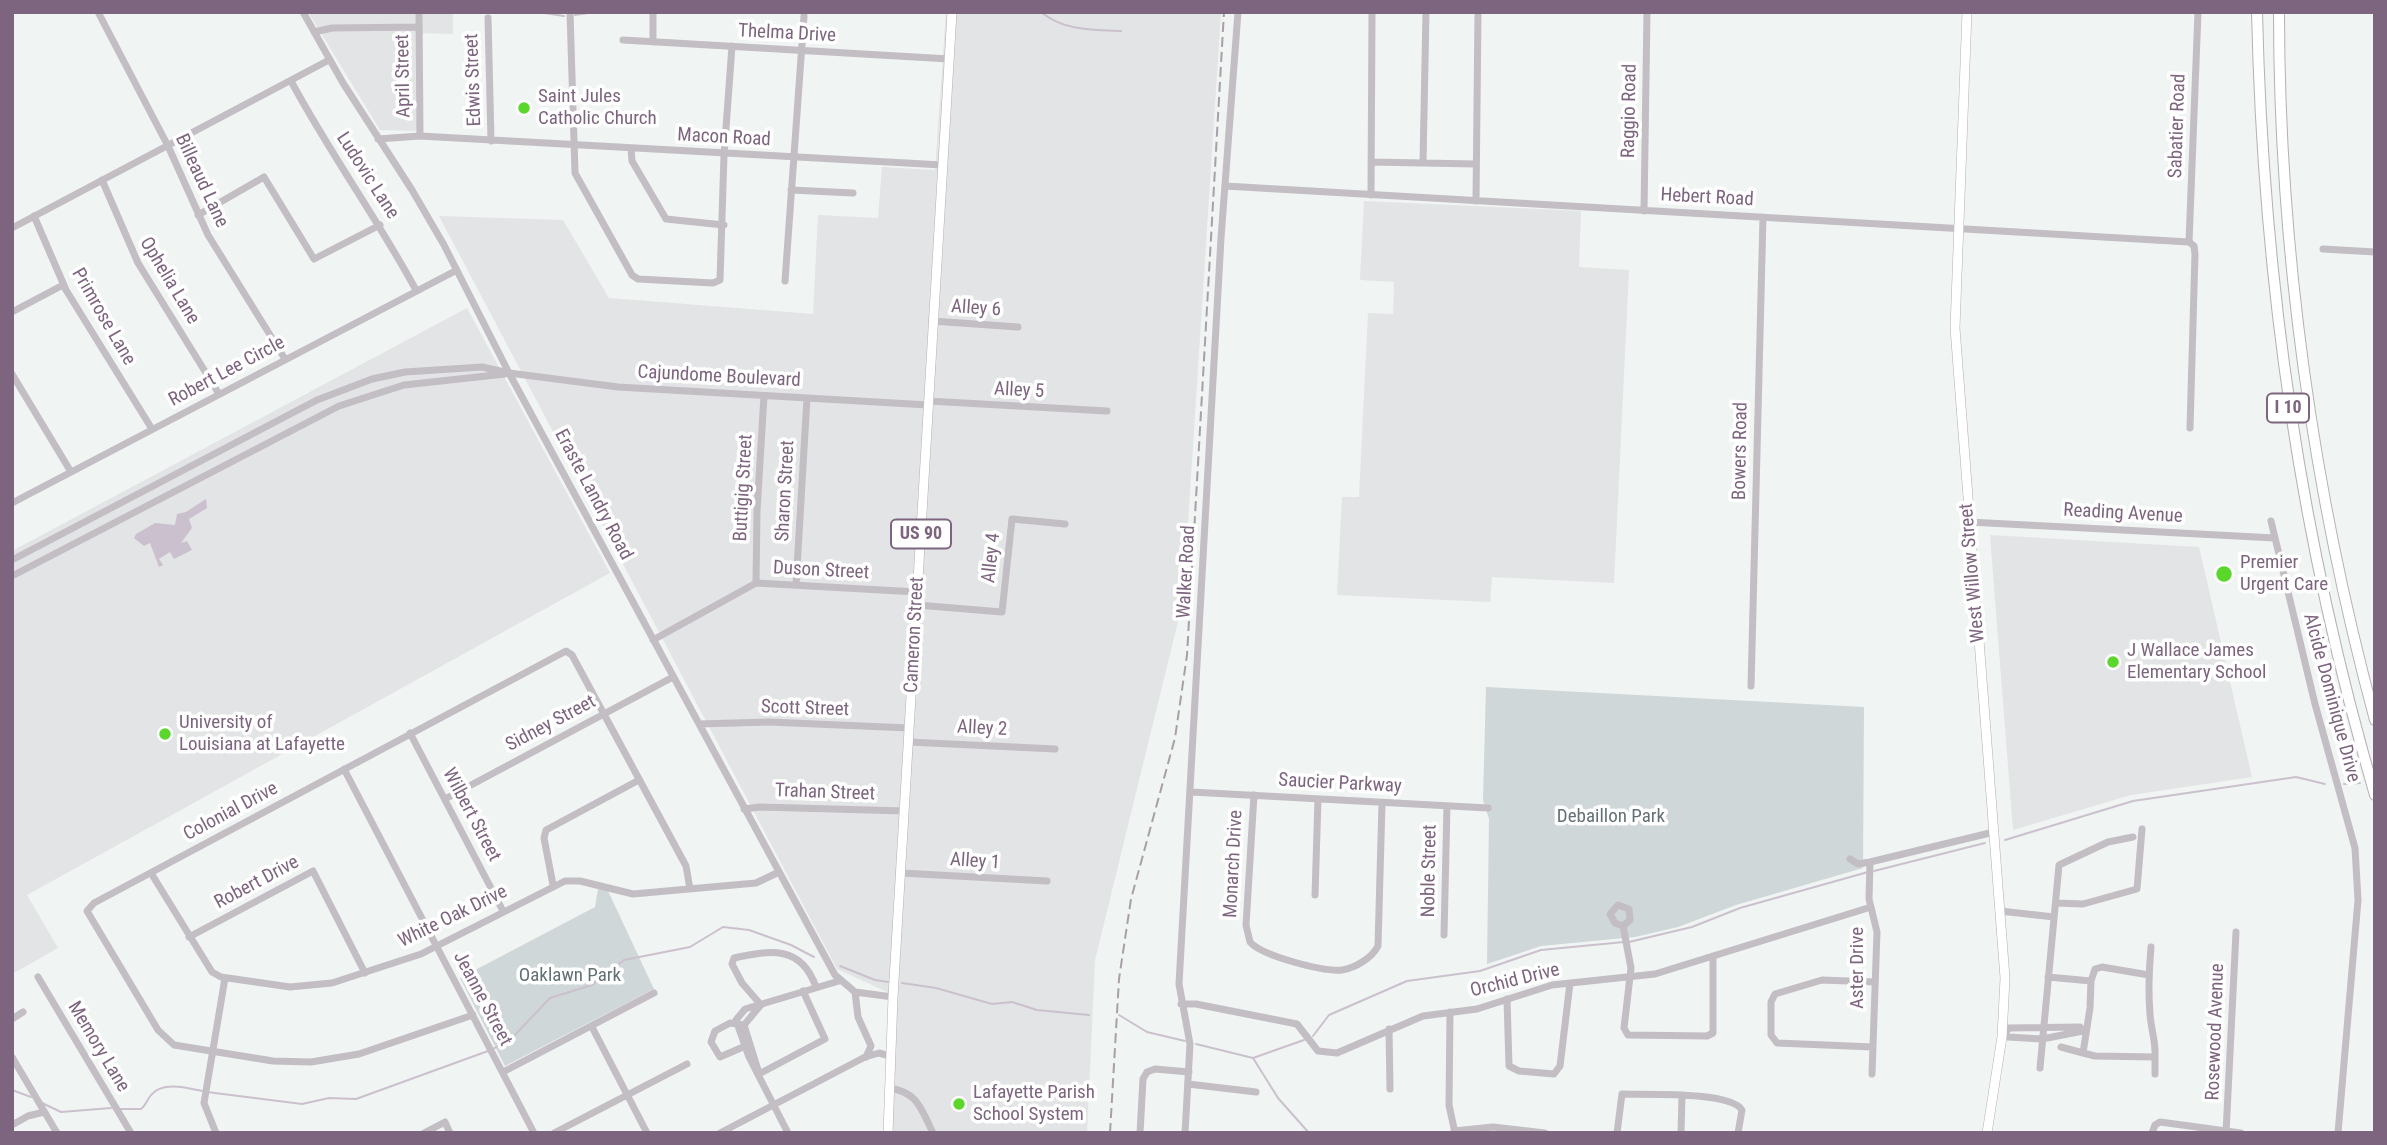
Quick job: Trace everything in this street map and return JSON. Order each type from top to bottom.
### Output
[{"type":"highway","name":"I 10","points":[[2257,12],[2266,224],[2290,419],[2334,645],[2375,794]]},
{"type":"highway","name":"I 10","points":[[2279,12],[2284,164],[2300,331],[2332,534],[2375,720]]},
{"type":"main road","name":"Cameron Street","points":[[888,1133],[893,998],[952,12]]},
{"type":"main road","name":"West Willow Street","points":[[1967,12],[1955,338],[2005,978],[2004,1032],[1987,1133]]},
{"type":"street","name":"Billeaud Lane","points":[[98,12],[168,146],[198,215],[285,359]]},
{"type":"street","name":"Eraste Landry Road","points":[[303,12],[329,60],[418,198],[509,373],[839,981],[855,992],[893,998]]},
{"type":"street","points":[[569,12],[576,178],[634,278],[720,282],[724,225],[724,155],[732,46]]},
{"type":"street","points":[[653,12],[653,42]]},
{"type":"street","name":"Walker Road","points":[[1185,1133],[1191,1044],[1181,1004],[1180,974],[1225,186],[1238,12]]},
{"type":"street","points":[[1371,195],[1372,12]]},
{"type":"street","points":[[1423,163],[1426,12]]},
{"type":"street","points":[[1476,201],[1478,12]]},
{"type":"street","name":"Raggio Road","points":[[1644,211],[1647,12]]},
{"type":"street","name":"Sabatier Road","points":[[2190,428],[2195,254],[2194,246],[2189,242],[2198,12]]},
{"type":"street","name":"April Street","points":[[419,15],[420,136]]},
{"type":"street","points":[[785,281],[804,16]]},
{"type":"street","name":"Edwis Street","points":[[488,18],[491,141]]},
{"type":"street","points":[[314,32],[332,28],[419,26]]},
{"type":"street","name":"Thelma Drive","points":[[622,40],[949,59]]},
{"type":"street","points":[[12,228],[329,60]]},
{"type":"street","name":"Ludovic Lane","points":[[290,81],[316,128],[380,225],[416,289]]},
{"type":"street","name":"Macon Road","points":[[379,138],[420,136],[942,166]]},
{"type":"street","points":[[631,148],[632,161],[666,219],[673,222],[724,225]]},
{"type":"street","points":[[1371,162],[1475,164]]},
{"type":"street","points":[[198,215],[264,177],[314,259],[380,225]]},
{"type":"street","name":"Ophelia Lane","points":[[102,180],[138,263],[219,394]]},
{"type":"street","name":"Hebert Road","points":[[1225,186],[2189,242]]},
{"type":"street","points":[[791,190],[853,193]]},
{"type":"street","name":"Primrose Lane","points":[[34,216],[64,285],[152,429]]},
{"type":"street","name":"Bowers Road","points":[[1751,686],[1763,217]]},
{"type":"street","points":[[2323,249],[2375,252]]},
{"type":"street","name":"Robert Lee Circle","points":[[12,503],[416,289],[457,270]]},
{"type":"street","points":[[12,312],[64,285]]},
{"type":"street","name":"Alley 6","points":[[932,321],[1018,327]]},
{"type":"street","name":"Cajundome Boulevard","points":[[12,560],[317,400],[373,379],[446,367],[488,367],[509,373],[618,387],[928,403]]},
{"type":"street","name":"Cajundome Boulevard","points":[[12,576],[315,417],[394,388],[438,379],[509,373]]},
{"type":"street","points":[[12,374],[71,472]]},
{"type":"street","name":"Buttigig Street","points":[[756,583],[764,396]]},
{"type":"street","name":"Sharon Street","points":[[796,585],[807,398]]},
{"type":"street","name":"Alley 5","points":[[928,403],[1107,411]]},
{"type":"street","points":[[212,455],[218,467]]},
{"type":"street","name":"Alley 4","points":[[917,605],[1002,612],[1012,519],[1065,524]]},
{"type":"street","points":[[88,520],[95,532]]},
{"type":"street","name":"Alcide Dominique Drive","points":[[2271,521],[2312,691],[2358,862],[2358,900],[2338,1133]]},
{"type":"street","name":"Reading Avenue","points":[[1969,522],[2275,538]]},
{"type":"street","name":"Duson Street","points":[[653,640],[756,583],[917,592]]},
{"type":"street","name":"Colonial Drive","points":[[473,1015],[374,1050],[327,1060],[273,1061],[174,1045],[164,1038],[88,913],[94,903],[563,651],[572,654],[686,866],[690,889]]},
{"type":"street","name":"Sidney Street","points":[[445,799],[673,677]]},
{"type":"street","name":"Scott Street","points":[[699,724],[768,722],[909,729]]},
{"type":"street","name":"Wilbert Street","points":[[410,733],[503,911]]},
{"type":"street","name":"Alley 2","points":[[909,743],[1055,749]]},
{"type":"street","name":"Jeanne Street","points":[[344,769],[534,1133]]},
{"type":"street","points":[[553,885],[544,838],[546,830],[639,780]]},
{"type":"street","name":"Saucier Parkway","points":[[1191,792],[1488,807]]},
{"type":"street","name":"Monarch Drive","points":[[1254,795],[1246,925],[1250,942],[1268,955],[1341,970],[1368,958],[1378,946],[1382,803]]},
{"type":"street","points":[[1315,895],[1318,799]]},
{"type":"street","name":"Trahan Street","points":[[744,809],[760,807],[905,811]]},
{"type":"street","name":"Noble Street","points":[[1444,935],[1447,807]]},
{"type":"street","points":[[2056,904],[2083,904],[2137,889],[2142,829]]},
{"type":"street","points":[[1850,859],[1857,864],[1870,862],[1994,832]]},
{"type":"street","points":[[2040,1068],[2059,865],[2108,842],[2133,837]]},
{"type":"street","name":"Aster Drive","points":[[1870,862],[1871,907],[1877,932],[1872,1074]]},
{"type":"street","name":"Robert Drive","points":[[189,937],[313,871],[365,973]]},
{"type":"street","name":"White Oak Drive","points":[[225,978],[278,986],[332,984],[436,946],[553,885],[580,881],[632,894],[756,883],[779,872]]},
{"type":"street","points":[[151,873],[208,969],[225,978],[204,1103],[216,1133]]},
{"type":"street","name":"Alley 1","points":[[901,873],[1047,881]]},
{"type":"street","name":"Orchid Drive","points":[[1181,1004],[1196,1004],[1297,1024],[1314,1049],[1329,1054],[1423,1016],[1477,1009],[1545,986],[1655,974],[1871,907]]},
{"type":"street","points":[[2000,911],[2054,917]]},
{"type":"street","points":[[1623,926],[1630,977],[1626,1033],[1635,1036],[1707,1036],[1713,1033],[1713,956]]},
{"type":"street","name":"Rosewood Avenue","points":[[2226,1132],[2236,932]]},
{"type":"street","points":[[2151,947],[2149,975],[2155,1074]]},
{"type":"street","points":[[761,1004],[742,983],[732,964],[734,958],[772,952],[788,954],[808,966],[816,986]]},
{"type":"street","points":[[2083,1053],[2084,1031],[2091,1008],[2091,981],[2095,969],[2102,967],[2149,975]]},
{"type":"street","name":"Memory Lane","points":[[38,976],[131,1133]]},
{"type":"street","points":[[2048,977],[2091,981]]},
{"type":"street","points":[[1873,1046],[1777,1043],[1771,1035],[1771,1002],[1775,994],[1822,980],[1875,982]]},
{"type":"street","points":[[748,1045],[720,1056],[711,1042],[715,1031],[740,1024],[761,1004],[839,981]]},
{"type":"street","points":[[1507,999],[1510,1068],[1554,1074],[1560,1066],[1570,983]]},
{"type":"street","points":[[758,1074],[825,1039],[803,991]]},
{"type":"street","points":[[855,992],[858,1017],[871,1046],[865,1057]]},
{"type":"street","points":[[503,1072],[654,993]]},
{"type":"street","points":[[12,1019],[23,1012]]},
{"type":"street","points":[[1450,1012],[1449,1105],[1455,1132],[1493,1127],[1545,1133]]},
{"type":"street","points":[[740,1024],[758,1074],[788,1133]]},
{"type":"street","points":[[2072,1025],[2084,1031],[2042,1038],[2008,1037],[2004,1032],[2009,1028],[2072,1025]]},
{"type":"street","points":[[592,1027],[647,1133]]},
{"type":"street","points":[[2025,1027],[2032,1033],[2029,1038]]},
{"type":"street","points":[[1389,1029],[1391,1089]]},
{"type":"street","points":[[2061,1047],[2095,1056],[2155,1057]]},
{"type":"street","points":[[720,1133],[865,1057],[879,1053],[890,1056]]},
{"type":"street","points":[[12,1057],[57,1133]]},
{"type":"street","points":[[554,1133],[687,1064]]},
{"type":"street","points":[[1140,1133],[1143,1079],[1146,1072],[1155,1069],[1189,1072]]},
{"type":"street","points":[[1188,1084],[1256,1092]]},
{"type":"street","points":[[889,1088],[906,1091],[913,1096],[933,1133]]},
{"type":"street","points":[[1617,1133],[1622,1094],[1682,1096],[1740,1106],[1742,1110],[1738,1133]]},
{"type":"street","points":[[1681,1133],[1682,1096]]},
{"type":"street","points":[[12,1125],[28,1116],[44,1112]]},
{"type":"street","points":[[424,1133],[445,1122],[450,1133]]},
{"type":"street","points":[[2152,1133],[2157,1123],[2241,1133]]},
{"type":"shaded area","points":[[308,12],[453,12],[453,34],[417,33],[418,131],[380,130]]},
{"type":"shaded area","points":[[946,12],[1221,12],[1183,601],[1095,960],[1087,1133],[889,1133],[898,997],[837,969],[439,216],[563,220],[609,298],[813,314],[818,215],[878,218],[882,167],[935,170]]},
{"type":"shaded area","points":[[1364,201],[1581,211],[1579,267],[1629,270],[1614,583],[1492,577],[1490,602],[1337,595],[1342,497],[1359,497],[1368,313],[1393,314],[1394,282],[1360,280]]},
{"type":"shaded area","name":"University of Louisiana at Lafayette","points":[[467,308],[610,573],[27,895],[58,948],[12,974],[12,551]]},
{"type":"shaded area","points":[[206,499],[207,508],[189,519],[192,528],[181,543],[187,541],[192,550],[174,559],[170,552],[159,559],[163,565],[159,567],[150,543],[144,546],[134,538],[136,534],[155,523],[175,525],[177,514],[186,512]]},
{"type":"shaded area","name":"J Wallace James Elementary School","points":[[1990,535],[2199,547],[2252,777],[2131,795],[2013,830]]},
{"type":"green space","name":"Debaillon Park","points":[[1486,687],[1864,707],[1863,868],[1736,905],[1678,927],[1635,937],[1541,946],[1487,964],[1489,819],[1483,800]]},
{"type":"green space","name":"Oaklawn Park","points":[[598,889],[608,891],[654,989],[505,1066],[460,978],[595,907]]},
{"type":"waterway","points":[[538,12],[564,16]]},
{"type":"waterway","points":[[575,15],[595,12]]},
{"type":"waterway","points":[[1041,12],[1069,26],[1121,31]]},
{"type":"waterway","points":[[2005,840],[2133,801],[2296,777],[2325,784]]},
{"type":"waterway","points":[[2344,784],[2360,783]]},
{"type":"waterway","points":[[1874,871],[1985,843]]},
{"type":"waterway","points":[[1629,942],[1692,927],[1740,908],[1868,872]]},
{"type":"waterway","points":[[493,1049],[513,1037],[550,998],[592,985],[624,960],[690,947],[723,927],[749,930],[791,945],[814,957]]},
{"type":"waterway","points":[[1313,1036],[1329,1015],[1407,981],[1480,971],[1541,950],[1624,942]]},
{"type":"waterway","points":[[840,966],[875,980],[888,982]]},
{"type":"waterway","points":[[902,983],[936,988],[992,1004],[1012,1002],[1037,1010],[1089,1015]]},
{"type":"waterway","points":[[1119,1015],[1147,1032],[1185,1041]]},
{"type":"waterway","points":[[1253,1058],[1304,1040]]},
{"type":"waterway","points":[[1196,1044],[1253,1058],[1278,1098],[1309,1133]]},
{"type":"waterway","points":[[207,1092],[302,1104],[329,1098],[356,1099],[488,1051]]},
{"type":"waterway","points":[[120,1109],[141,1109],[151,1095],[162,1088],[202,1091]]},
{"type":"waterway","points":[[12,1090],[31,1097]]},
{"type":"waterway","points":[[42,1103],[61,1112],[111,1108]]},
{"type":"railway","points":[[1110,1133],[1119,979],[1131,899],[1175,738],[1187,655],[1224,12]]},
{"type":"place","name":"Saint Jules Catholic Church","points":[[524,108]]},
{"type":"place","name":"Premier Urgent Care","points":[[2224,574]]},
{"type":"place","name":"J Wallace James Elementary School","points":[[2113,662]]},
{"type":"place","name":"University of Louisiana at Lafayette","points":[[165,734]]},
{"type":"place","name":"Lafayette Parish School System","points":[[959,1104]]}]
